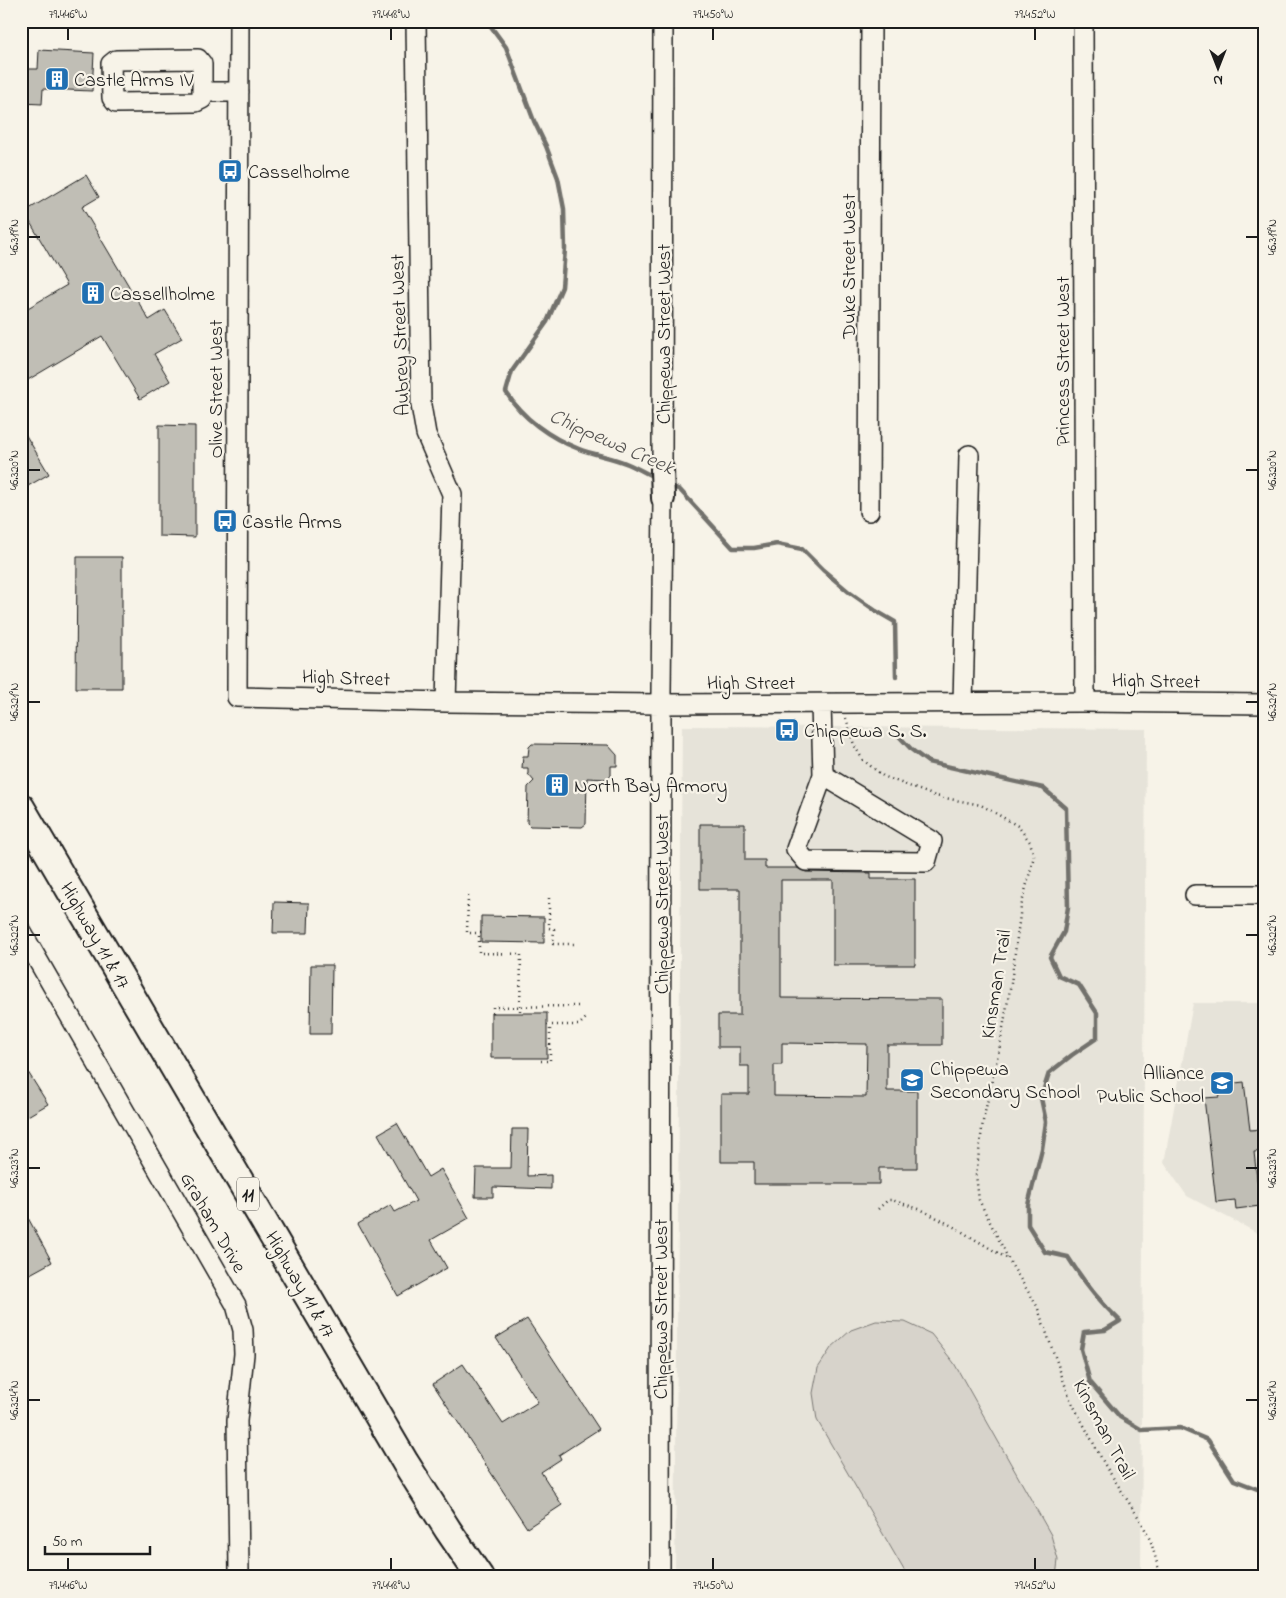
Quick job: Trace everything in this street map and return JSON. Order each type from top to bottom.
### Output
[{"type":"highway","name":"Highway 11 & 17","points":[[21,807],[400,1454],[480,1577]]},
{"type":"main road","name":"Chippewa Street West","points":[[662,469],[663,498]]},
{"type":"street","name":"Olive Street West","points":[[237,697],[239,21]]},
{"type":"street","name":"Aubrey Street West","points":[[416,21],[420,405],[426,434],[452,494],[446,702]]},
{"type":"street","name":"Chippewa Street West","points":[[662,469],[663,21]]},
{"type":"street","name":"Duke Street West","points":[[869,512],[871,21]]},
{"type":"street","name":"Princess Street West","points":[[1083,21],[1085,702]]},
{"type":"street","points":[[116,60],[198,60],[202,64],[202,92],[202,99],[196,102],[116,103],[112,98],[111,64],[116,60]]},
{"type":"street","points":[[202,92],[239,92]]},
{"type":"street","points":[[963,703],[969,455]]},
{"type":"street","name":"Chippewa Street West","points":[[660,1577],[660,704],[663,498]]},
{"type":"street","name":"High Street","points":[[237,697],[446,702],[660,704],[1085,702],[1265,704]]},
{"type":"street","points":[[821,704],[823,775],[796,849],[806,861],[926,862],[932,841],[823,775]]},
{"type":"street","points":[[1195,895],[1265,895]]},
{"type":"street","name":"Graham Drive","points":[[21,931],[236,1305],[243,1330],[244,1354],[237,1421],[238,1570]]},
{"type":"path","name":"Kinsman Trail","points":[[845,704],[846,721],[854,745],[863,760],[883,776],[935,796],[981,805],[1018,826],[1030,842],[1034,856],[1022,906],[1011,983],[983,1121],[976,1175],[979,1200],[1009,1260],[1037,1306],[1070,1399],[1105,1465],[1142,1523],[1151,1542],[1161,1577]]},
{"type":"path","points":[[468,896],[467,933],[480,933],[479,953],[521,954],[520,1013]]},
{"type":"path","points":[[549,898],[549,928],[554,929],[553,944],[577,944]]},
{"type":"path","points":[[549,935],[554,935]]},
{"type":"path","points":[[493,1013],[493,1007],[579,1006]]},
{"type":"path","points":[[541,1061],[550,1061],[548,1024],[579,1025],[587,1017]]},
{"type":"path","points":[[878,1209],[888,1200],[892,1200],[922,1210],[1009,1260]]},
{"type":"shaded area","name":"Chippewa Secondary School","points":[[682,726],[1146,729],[1141,1577],[675,1577]]},
{"type":"shaded area","name":"Alliance Public School","points":[[1193,1003],[1265,1003],[1265,1237],[1187,1196],[1164,1163]]},
{"type":"shaded area","points":[[876,1321],[905,1322],[931,1334],[954,1363],[1051,1535],[1058,1560],[1056,1577],[908,1577],[817,1420],[813,1393],[818,1368],[831,1348],[851,1330]]},
{"type":"building","name":"Castle Arms IV","points":[[39,50],[94,53],[92,91],[43,89],[42,104],[21,103],[21,69],[38,69]]},
{"type":"building","name":"Cassellholme","points":[[86,175],[99,197],[82,207],[149,320],[165,310],[182,338],[154,354],[170,381],[140,399],[102,336],[21,384],[21,312],[67,285],[24,212]]},
{"type":"building","points":[[159,425],[195,426],[195,537],[159,536]]},
{"type":"building","points":[[21,427],[49,474],[21,490]]},
{"type":"building","points":[[77,557],[122,557],[122,688],[76,688]]},
{"type":"building","name":"North Bay Armory","points":[[532,744],[608,745],[617,755],[617,766],[611,766],[611,776],[607,779],[587,778],[586,824],[582,827],[530,826],[527,823],[528,787],[534,781],[528,774],[528,768],[522,768],[523,756],[528,756],[529,747]]},
{"type":"building","points":[[700,824],[745,824],[745,860],[765,860],[765,868],[797,868],[806,872],[871,873],[871,879],[915,879],[915,965],[833,965],[833,880],[781,880],[781,998],[942,999],[942,1045],[887,1045],[887,1091],[917,1091],[917,1168],[879,1168],[879,1184],[754,1184],[754,1162],[721,1162],[721,1094],[749,1094],[749,1066],[740,1066],[740,1047],[718,1047],[718,1015],[740,1015],[740,889],[700,889]],"holes":[[[782,1043],[867,1044],[866,1097],[774,1096],[774,1065],[782,1065]]]},
{"type":"building","points":[[274,902],[309,903],[308,933],[273,933]]},
{"type":"building","points":[[481,916],[544,917],[544,943],[481,942]]},
{"type":"building","points":[[311,965],[332,965],[331,1034],[310,1034]]},
{"type":"building","points":[[491,1013],[547,1013],[547,1058],[491,1058]]},
{"type":"building","points":[[21,1061],[48,1104],[21,1120]]},
{"type":"building","points":[[1244,1082],[1250,1130],[1265,1129],[1265,1151],[1254,1152],[1260,1206],[1236,1209],[1235,1200],[1216,1202],[1204,1098],[1219,1097],[1217,1085]]},
{"type":"building","points":[[397,1123],[428,1177],[441,1169],[469,1218],[431,1240],[447,1268],[398,1296],[358,1224],[391,1205],[395,1212],[416,1201],[378,1134]]},
{"type":"building","points":[[512,1129],[528,1129],[527,1176],[551,1175],[551,1189],[493,1187],[493,1197],[475,1197],[476,1168],[511,1168]]},
{"type":"building","points":[[21,1205],[52,1262],[21,1279]]},
{"type":"building","points":[[527,1319],[599,1429],[559,1455],[561,1459],[541,1472],[562,1505],[527,1528],[433,1384],[463,1364],[503,1424],[538,1402],[496,1338]]},
{"type":"waterway","name":"Chippewa Creek","points":[[487,21],[506,47],[558,178],[564,209],[565,249],[562,287],[547,322],[512,371],[506,392],[528,419],[547,433],[579,449],[622,462],[656,478]]},
{"type":"waterway","name":"Chippewa Creek","points":[[669,485],[680,490],[733,548],[754,548],[777,544],[802,549],[849,592],[895,622],[896,677]]},
{"type":"waterway","name":"Chippewa Creek","points":[[896,733],[912,750],[928,762],[1043,788],[1066,808],[1068,907],[1064,932],[1050,957],[1059,976],[1079,985],[1097,1013],[1097,1038],[1049,1073],[1041,1098],[1046,1122],[1042,1149],[1028,1205],[1028,1225],[1045,1252],[1068,1257],[1092,1291],[1120,1321],[1105,1330],[1084,1332],[1081,1349],[1090,1382],[1120,1417],[1142,1430],[1180,1428],[1208,1440],[1234,1480],[1265,1492]]},
{"type":"place","name":"Castle Arms IV","points":[[57,79]]},
{"type":"place","name":"Casselholme","points":[[230,171]]},
{"type":"place","name":"Cassellholme","points":[[93,293]]},
{"type":"place","name":"Castle Arms","points":[[225,521]]},
{"type":"place","name":"Chippewa S. S.","points":[[787,730]]},
{"type":"place","name":"North Bay Armory","points":[[557,785]]},
{"type":"place","name":"Chippewa Secondary School","points":[[912,1080]]},
{"type":"place","name":"Alliance Public School","points":[[1222,1083]]}]
